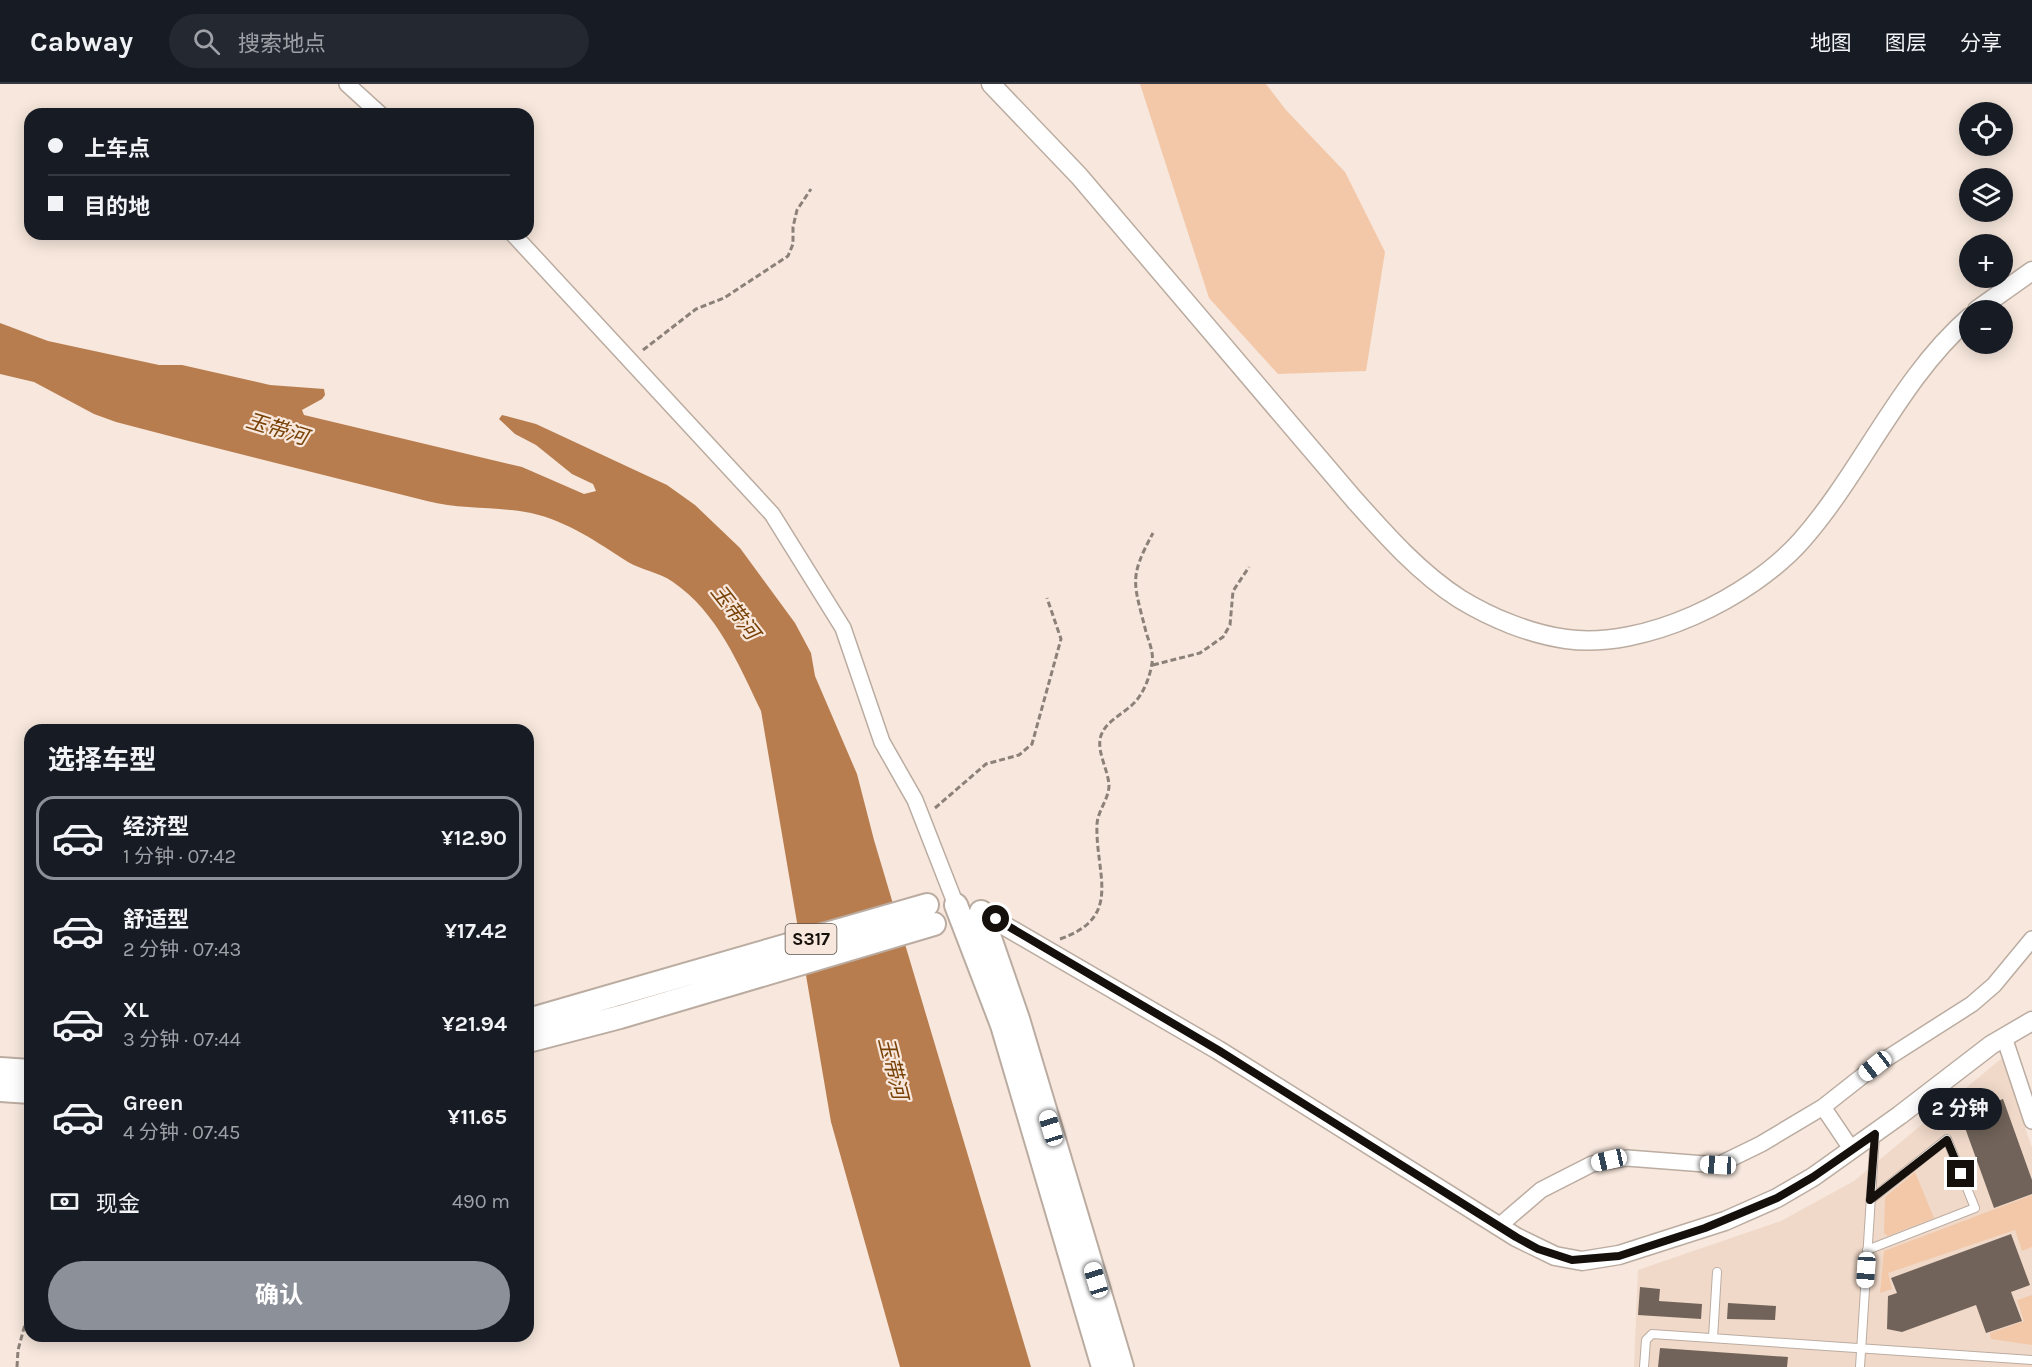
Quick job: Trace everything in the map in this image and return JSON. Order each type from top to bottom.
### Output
[{"type":"main road","points":[[956,905],[1002,1025],[1103,1367]]},
{"type":"main road","points":[[981,912],[1018,1019],[1122,1367]]},
{"type":"main road","name":"S317","points":[[534,1039],[699,982],[931,914]]},
{"type":"main road","name":"S317","points":[[534,1019],[699,982]]},
{"type":"main road","points":[[0,1069],[24,1071]]},
{"type":"main road","points":[[0,1090],[24,1092]]},
{"type":"street","points":[[346,84],[373,108]]},
{"type":"street","points":[[991,84],[1079,176],[1352,497],[1393,541],[1459,598],[1499,618],[1551,636],[1589,639],[1653,630],[1683,620],[1741,591],[1800,542],[1926,365],[1959,329]]},
{"type":"street","points":[[519,240],[772,514],[843,628],[882,742],[923,819],[956,905]]},
{"type":"street","points":[[1991,300],[2032,271]]},
{"type":"street","points":[[981,912],[1228,1056],[1538,1249],[1572,1260],[1619,1256],[1695,1231],[1777,1198],[1852,1150],[2004,1037],[2032,1021]]},
{"type":"street","points":[[1499,1226],[1541,1190],[1592,1164],[1627,1158],[1718,1165],[1761,1144],[1822,1107],[1875,1066],[1972,1004],[1994,985],[2032,939]]},
{"type":"street","points":[[2004,1037],[2032,1121]]},
{"type":"street","points":[[1822,1107],[1852,1150]]},
{"type":"lane","points":[[1860,1367],[1875,1134]]},
{"type":"lane","points":[[1867,1250],[1975,1208],[1947,1140],[1870,1200]]},
{"type":"lane","points":[[1713,1338],[1717,1272]]},
{"type":"lane","points":[[1644,1367],[1646,1340],[1652,1334],[2032,1360]]},
{"type":"path","points":[[629,360],[696,309],[724,298],[788,256],[793,244],[793,227],[797,210],[811,189]]},
{"type":"path","points":[[1042,946],[1073,935],[1090,924],[1100,906],[1102,878],[1097,822],[1109,790],[1105,763],[1100,750],[1101,737],[1108,725],[1135,703],[1152,665],[1152,652],[1134,581],[1138,561],[1153,532]]},
{"type":"path","points":[[1152,665],[1200,652],[1224,637],[1230,625],[1233,591],[1250,567]]},
{"type":"path","points":[[923,819],[986,764],[1020,755],[1032,744],[1061,639],[1047,598]]},
{"type":"path","points":[[17,1367],[24,1334]]},
{"type":"shaded area","points":[[1140,84],[1266,84],[1286,110],[1345,172],[1385,252],[1366,371],[1278,374],[1209,298]]},
{"type":"shaded area","points":[[2002,1058],[2032,1148],[2032,1367],[1634,1367],[1638,1270],[1781,1221],[1854,1181]]},
{"type":"shaded area","points":[[1915,1172],[1934,1218],[1888,1236],[1884,1233],[1885,1197]]},
{"type":"shaded area","points":[[2032,1195],[2032,1247],[2022,1251],[2015,1230],[1888,1273],[1892,1289],[1880,1293],[1884,1251]]},
{"type":"shaded area","points":[[2032,1295],[2032,1345],[1991,1339],[1990,1333],[2024,1321],[2017,1300]]},
{"type":"water","name":"玉带河","points":[[0,323],[48,341],[159,365],[182,365],[270,385],[324,389],[325,395],[322,399],[302,410],[304,415],[522,467],[584,494],[596,491],[593,484],[572,474],[536,445],[515,434],[499,419],[502,415],[536,424],[667,485],[695,505],[740,548],[795,623],[811,653],[815,676],[857,774],[874,840],[1031,1367],[900,1367],[831,1122],[761,711],[725,640],[689,594],[668,579],[633,565],[581,533],[557,521],[531,513],[440,504],[116,422],[94,414],[34,382],[0,374]]},
{"type":"building","points":[[2003,1099],[2032,1180],[2032,1194],[1994,1208],[1960,1114]]},
{"type":"building","points":[[2011,1234],[2030,1285],[2011,1292],[2022,1321],[1986,1333],[1976,1305],[1902,1332],[1887,1329],[1888,1296],[1897,1293],[1891,1278]]},
{"type":"building","points":[[1640,1287],[1660,1289],[1659,1301],[1702,1304],[1701,1319],[1638,1315]]},
{"type":"building","points":[[1728,1303],[1776,1306],[1775,1320],[1727,1319]]},
{"type":"building","points":[[1660,1348],[1788,1357],[1787,1367],[1658,1367]]},
{"type":"route","points":[[996,919],[1218,1050],[1516,1237],[1555,1256],[1582,1261],[1619,1256],[1725,1221],[1789,1192],[1875,1134],[1870,1200],[1947,1140],[1961,1174]]}]
